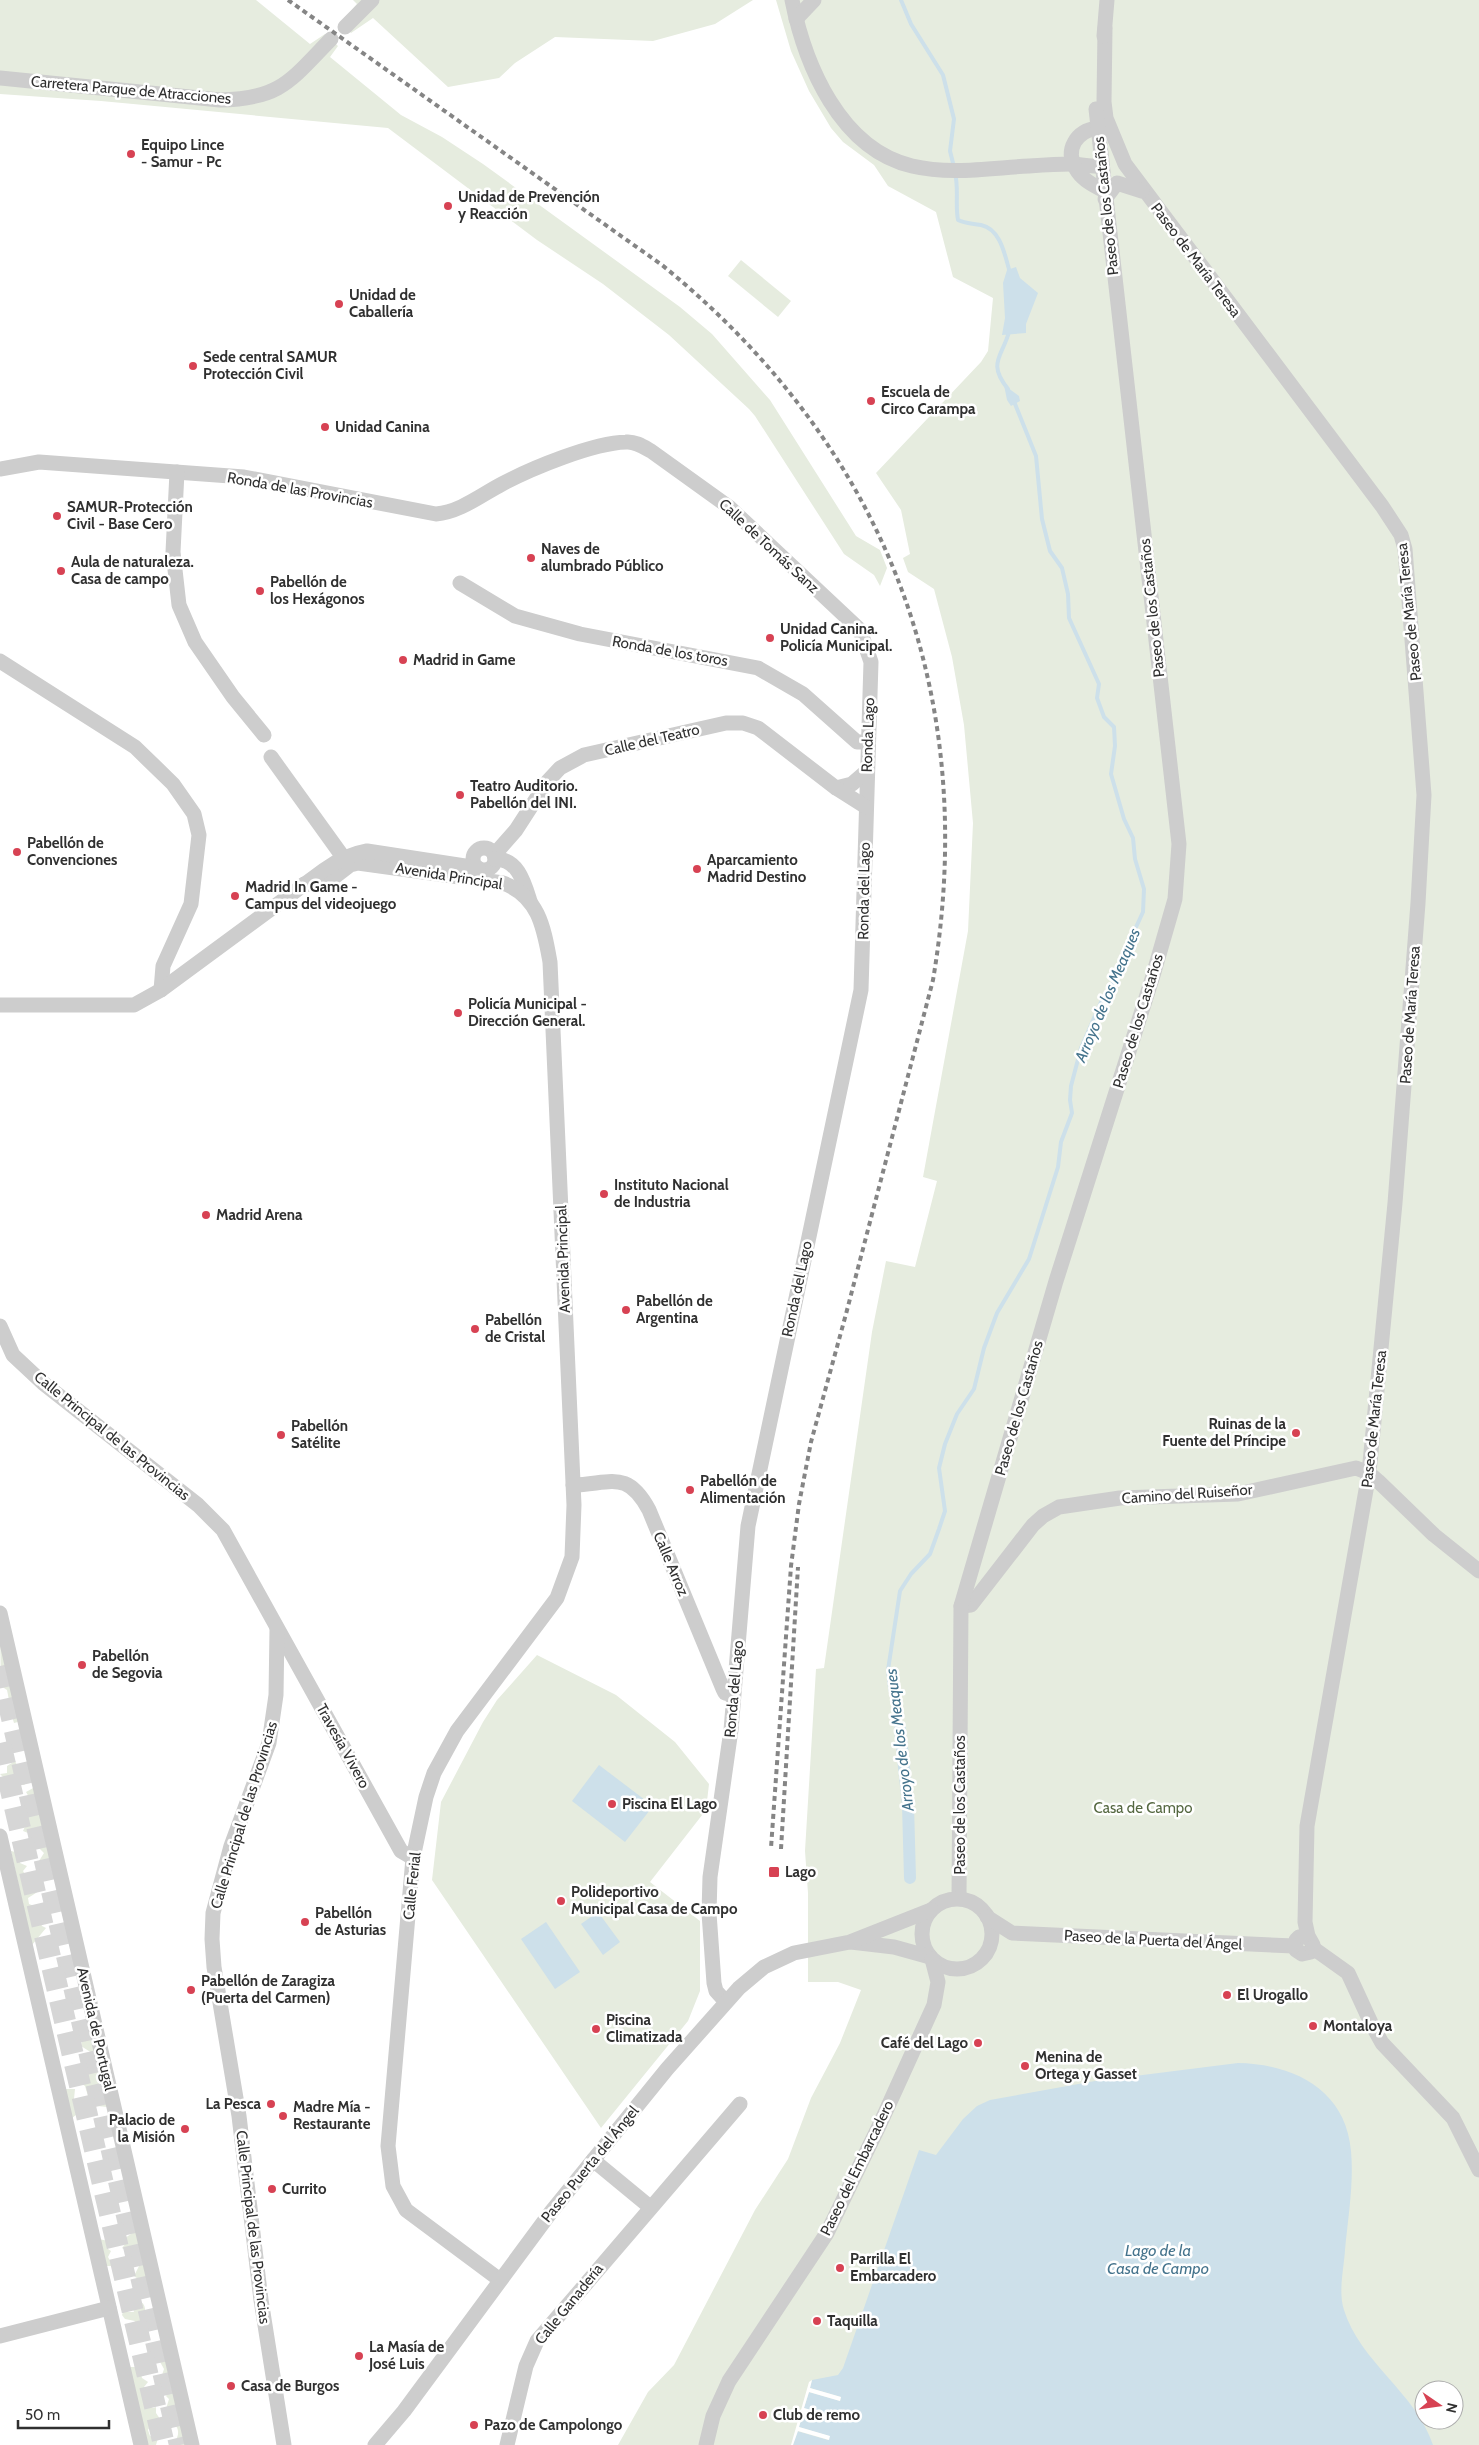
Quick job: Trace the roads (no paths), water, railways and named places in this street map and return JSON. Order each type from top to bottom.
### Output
[{"type":"street","points":[[345,27],[372,0]]},
{"type":"street","points":[[792,0],[806,52],[833,106],[866,143],[902,163],[949,170],[1073,164],[1115,170],[1134,178]]},
{"type":"street","points":[[796,19],[814,0]]},
{"type":"street","points":[[1108,0],[1105,28],[1103,128],[1085,131],[1077,137],[1072,147],[1073,164],[1086,180],[1104,195],[1117,183],[1144,192]]},
{"type":"street","name":"Carretera Parque de Atracciones","points":[[0,78],[220,100],[252,98],[271,93],[290,80],[332,39]]},
{"type":"street","name":"Paseo de los Castaños","points":[[959,1898],[961,1606],[1056,1281],[1152,979],[1175,899],[1179,844],[1101,168],[1103,128]]},
{"type":"street","name":"Paseo de María Teresa","points":[[1103,128],[1144,192],[1382,506],[1401,535],[1405,549],[1424,795],[1418,903],[1398,1174],[1368,1473],[1307,1826],[1305,1922],[1310,1942]]},
{"type":"street","name":"Calle de Tomás Sanz","points":[[587,449],[626,442],[639,444],[651,450],[729,506],[860,630],[871,662]]},
{"type":"street","name":"Ronda de las Provincias","points":[[0,469],[39,462],[252,478],[312,492],[436,514],[458,508],[504,482],[587,449]]},
{"type":"street","points":[[176,472],[173,552],[179,604],[195,642],[233,697],[264,736]]},
{"type":"street","name":"Ronda de los toros","points":[[460,582],[515,616],[580,634],[758,668],[803,694],[857,742],[868,742]]},
{"type":"street","points":[[0,661],[135,747],[173,784],[194,814],[199,835],[191,904],[163,966],[161,990]]},
{"type":"street","name":"Ronda Lago","points":[[866,807],[871,662]]},
{"type":"street","name":"Calle del Teatro","points":[[495,857],[516,830],[547,782],[560,768],[584,755],[726,723],[743,723],[758,728],[836,788],[866,807]]},
{"type":"street","points":[[271,757],[343,857]]},
{"type":"street","points":[[836,788],[852,784],[867,772]]},
{"type":"street","name":"Ronda del Lago","points":[[726,2002],[716,1991],[714,1982],[709,1913],[713,1847],[726,1772],[748,1526],[861,990],[866,807]]},
{"type":"street","points":[[0,1005],[134,1005],[161,990],[343,857],[368,851],[454,863],[476,862],[479,850],[486,849],[495,857],[504,859],[514,866],[521,876],[531,902]]},
{"type":"street","name":"Avenida Principal","points":[[304,884],[324,885],[350,865],[358,863],[503,882],[510,885],[531,902],[543,923],[550,962],[573,1485]]},
{"type":"street","name":"Calle Principal de las Provincias","points":[[0,1326],[13,1355],[42,1383],[198,1505],[223,1530],[277,1629],[276,1695],[269,1742],[231,1846],[213,1914],[212,1939],[214,1967],[239,2116],[261,2300],[284,2445]]},
{"type":"street","name":"Camino del Ruiseñor","points":[[961,1606],[971,1604],[1033,1525],[1043,1516],[1059,1507],[1129,1498],[1238,1494],[1356,1468],[1368,1473]]},
{"type":"street","points":[[1368,1473],[1441,1541],[1479,1571]]},
{"type":"street","name":"Calle Arroz","points":[[573,1485],[615,1481],[625,1483],[637,1491],[649,1510],[725,1694],[733,1695]]},
{"type":"street","name":"Calle Ferial","points":[[500,2280],[406,2210],[393,2186],[388,2146],[413,1858],[426,1797],[434,1773],[447,1746],[489,1685],[551,1606],[566,1578],[572,1557],[574,1536],[573,1485]]},
{"type":"street","name":"Avenida de Portugal","points":[[0,1612],[192,2445]]},
{"type":"street","name":"Travesía Vivero","points":[[277,1629],[401,1851],[413,1858]]},
{"type":"street","points":[[0,1836],[141,2445]]},
{"type":"street","points":[[959,1898],[976,1904],[988,1916],[1012,1933],[976,1963],[962,1968],[946,1967],[931,1958],[923,1944],[922,1930],[931,1910],[943,1902],[959,1898]]},
{"type":"street","name":"Paseo Puerta del Ángel","points":[[376,2445],[404,2411],[500,2280],[593,2160],[726,2002],[764,1967],[794,1953],[850,1942],[931,1910]]},
{"type":"street","points":[[986,1953],[992,1935],[988,1916]]},
{"type":"street","name":"Paseo de la Puerta del Ángel","points":[[1012,1933],[1294,1946],[1299,1936],[1310,1942]]},
{"type":"street","name":"Paseo Puerta del Ángel","points":[[850,1942],[894,1947],[931,1958]]},
{"type":"street","points":[[1310,1942],[1348,1973],[1382,2043],[1395,2059],[1453,2118],[1479,2170]]},
{"type":"street","name":"Paseo del Embarcadero","points":[[706,2445],[715,2410],[729,2382],[827,2233],[880,2124],[934,2005],[938,1982],[931,1958]]},
{"type":"street","name":"Calle Ganadería","points":[[508,2445],[526,2366],[537,2341],[650,2206],[740,2104]]},
{"type":"street","points":[[593,2160],[650,2206]]},
{"type":"street","points":[[0,2336],[109,2308]]},
{"type":"water","points":[[1016,267],[1020,278],[1038,293],[1026,324],[1026,333],[1002,335],[1005,318],[1003,283],[1007,270]]},
{"type":"water","points":[[1004,385],[1019,396],[1020,401],[1011,406],[1007,400]]},
{"type":"water","name":"Piscina El Lago","points":[[599,1765],[653,1806],[625,1842],[572,1801]]},
{"type":"water","points":[[598,1912],[620,1942],[603,1955],[581,1924]]},
{"type":"water","points":[[546,1922],[580,1972],[555,1989],[521,1939]]},
{"type":"water","name":"Lago de la Casa de Campo","points":[[1238,2063],[1279,2069],[1297,2075],[1314,2084],[1328,2097],[1339,2112],[1347,2130],[1352,2163],[1341,2288],[1344,2310],[1362,2346],[1414,2409],[1414,2430],[1427,2430],[1433,2445],[793,2445],[797,2431],[828,2440],[829,2436],[799,2427],[803,2413],[834,2422],[804,2408],[809,2392],[840,2401],[841,2397],[810,2388],[812,2380],[838,2375],[843,2368],[919,2150],[936,2155],[963,2119],[977,2106],[990,2100],[1095,2081]]},
{"type":"waterway","name":"Arroyo de los Meaques","points":[[901,0],[911,24],[943,75],[954,119],[950,151],[954,167]]},
{"type":"waterway","name":"Arroyo de los Meaques","points":[[955,173],[958,220],[981,225],[988,228],[998,237],[1010,273]]},
{"type":"waterway","name":"Arroyo de los Meaques","points":[[1008,389],[998,373],[997,366],[1009,332]]},
{"type":"waterway","name":"Arroyo de los Meaques","points":[[900,1729],[890,1688],[888,1670],[900,1591],[911,1574],[930,1554],[939,1529],[945,1511],[939,1468],[945,1444],[957,1414],[974,1389],[984,1348],[997,1313],[1029,1259],[1058,1167],[1061,1142],[1072,1113],[1070,1100],[1071,1086],[1081,1048],[1101,1002],[1121,970],[1131,938],[1143,912],[1144,889],[1135,859],[1133,838],[1124,819],[1111,774],[1115,746],[1114,727],[1104,717],[1097,698],[1099,684],[1069,618],[1068,594],[1062,568],[1050,551],[1042,519],[1036,456],[1013,399]]},
{"type":"waterway","name":"Arroyo de los Meaques","points":[[900,1729],[908,1805],[910,1878]]},
{"type":"tunnel","points":[[0,1666],[180,2445]]},
{"type":"tunnel","points":[[0,1743],[164,2445]]},
{"type":"railway","points":[[288,0],[662,265],[740,336],[806,413],[859,496],[899,584],[927,677],[942,774],[944,875],[933,980],[811,1442],[799,1504],[791,1566],[771,1848]]},
{"type":"railway","points":[[781,1849],[798,1567]]},
{"type":"place","name":"Equipo Lince - Samur - Pc","points":[[131,154]]},
{"type":"place","name":"Unidad de Prevención y Reacción","points":[[448,206]]},
{"type":"place","name":"Unidad de Caballería","points":[[339,304]]},
{"type":"place","name":"Sede central SAMUR Protección Civil","points":[[193,366]]},
{"type":"place","name":"Escuela de Circo Carampa","points":[[871,401]]},
{"type":"place","name":"Unidad Canina","points":[[325,427]]},
{"type":"place","name":"SAMUR-Protección Civil - Base Cero","points":[[57,516]]},
{"type":"place","name":"Naves de alumbrado Público","points":[[531,558]]},
{"type":"place","name":"Aula de naturaleza. Casa de campo","points":[[61,571]]},
{"type":"place","name":"Pabellón de los Hexágonos","points":[[260,591]]},
{"type":"place","name":"Unidad Canina. Policía Municipal.","points":[[770,638]]},
{"type":"place","name":"Madrid in Game","points":[[403,660]]},
{"type":"place","name":"Teatro Auditorio. Pabellón del INI.","points":[[460,795]]},
{"type":"place","name":"Pabellón de Convenciones","points":[[17,852]]},
{"type":"place","name":"Aparcamiento Madrid Destino","points":[[697,869]]},
{"type":"place","name":"Madrid In Game - Campus del videojuego","points":[[235,896]]},
{"type":"place","name":"Policía Municipal - Dirección General.","points":[[458,1013]]},
{"type":"place","name":"Instituto Nacional de Industria","points":[[604,1194]]},
{"type":"place","name":"Madrid Arena","points":[[206,1215]]},
{"type":"place","name":"Pabellón de Argentina","points":[[626,1310]]},
{"type":"place","name":"Pabellón de Cristal","points":[[475,1329]]},
{"type":"place","name":"Ruinas de la Fuente del Príncipe","points":[[1296,1433]]},
{"type":"place","name":"Pabellón Satélite","points":[[281,1435]]},
{"type":"place","name":"Pabellón de Alimentación","points":[[690,1490]]},
{"type":"place","name":"Pabellón de Segovia","points":[[82,1665]]},
{"type":"place","name":"Piscina El Lago","points":[[612,1804]]},
{"type":"place","name":"Lago","points":[[774,1872]]},
{"type":"place","name":"Polideportivo Municipal Casa de Campo","points":[[561,1901]]},
{"type":"place","name":"Pabellón de Asturias","points":[[305,1922]]},
{"type":"place","name":"Pabellón de Zaragiza (Puerta del Carmen)","points":[[191,1990]]},
{"type":"place","name":"El Urogallo","points":[[1227,1995]]},
{"type":"place","name":"Montaloya","points":[[1313,2026]]},
{"type":"place","name":"Piscina Climatizada","points":[[596,2029]]},
{"type":"place","name":"Café del Lago","points":[[978,2043]]},
{"type":"place","name":"Menina de Ortega y Gasset","points":[[1025,2066]]},
{"type":"place","name":"La Pesca","points":[[271,2104]]},
{"type":"place","name":"Madre Mía - Restaurante","points":[[283,2116]]},
{"type":"place","name":"Palacio de la Misión","points":[[185,2129]]},
{"type":"place","name":"Currito","points":[[272,2189]]},
{"type":"place","name":"Parrilla El Embarcadero","points":[[840,2268]]},
{"type":"place","name":"Taquilla","points":[[817,2321]]},
{"type":"place","name":"La Masía de José Luis","points":[[359,2356]]},
{"type":"place","name":"Casa de Burgos","points":[[231,2386]]},
{"type":"place","name":"Club de remo","points":[[763,2415]]},
{"type":"place","name":"Pazo de Campolongo","points":[[474,2425]]},
{"type":"park label","name":"Casa de Campo","points":[[1143,1808]]}]
